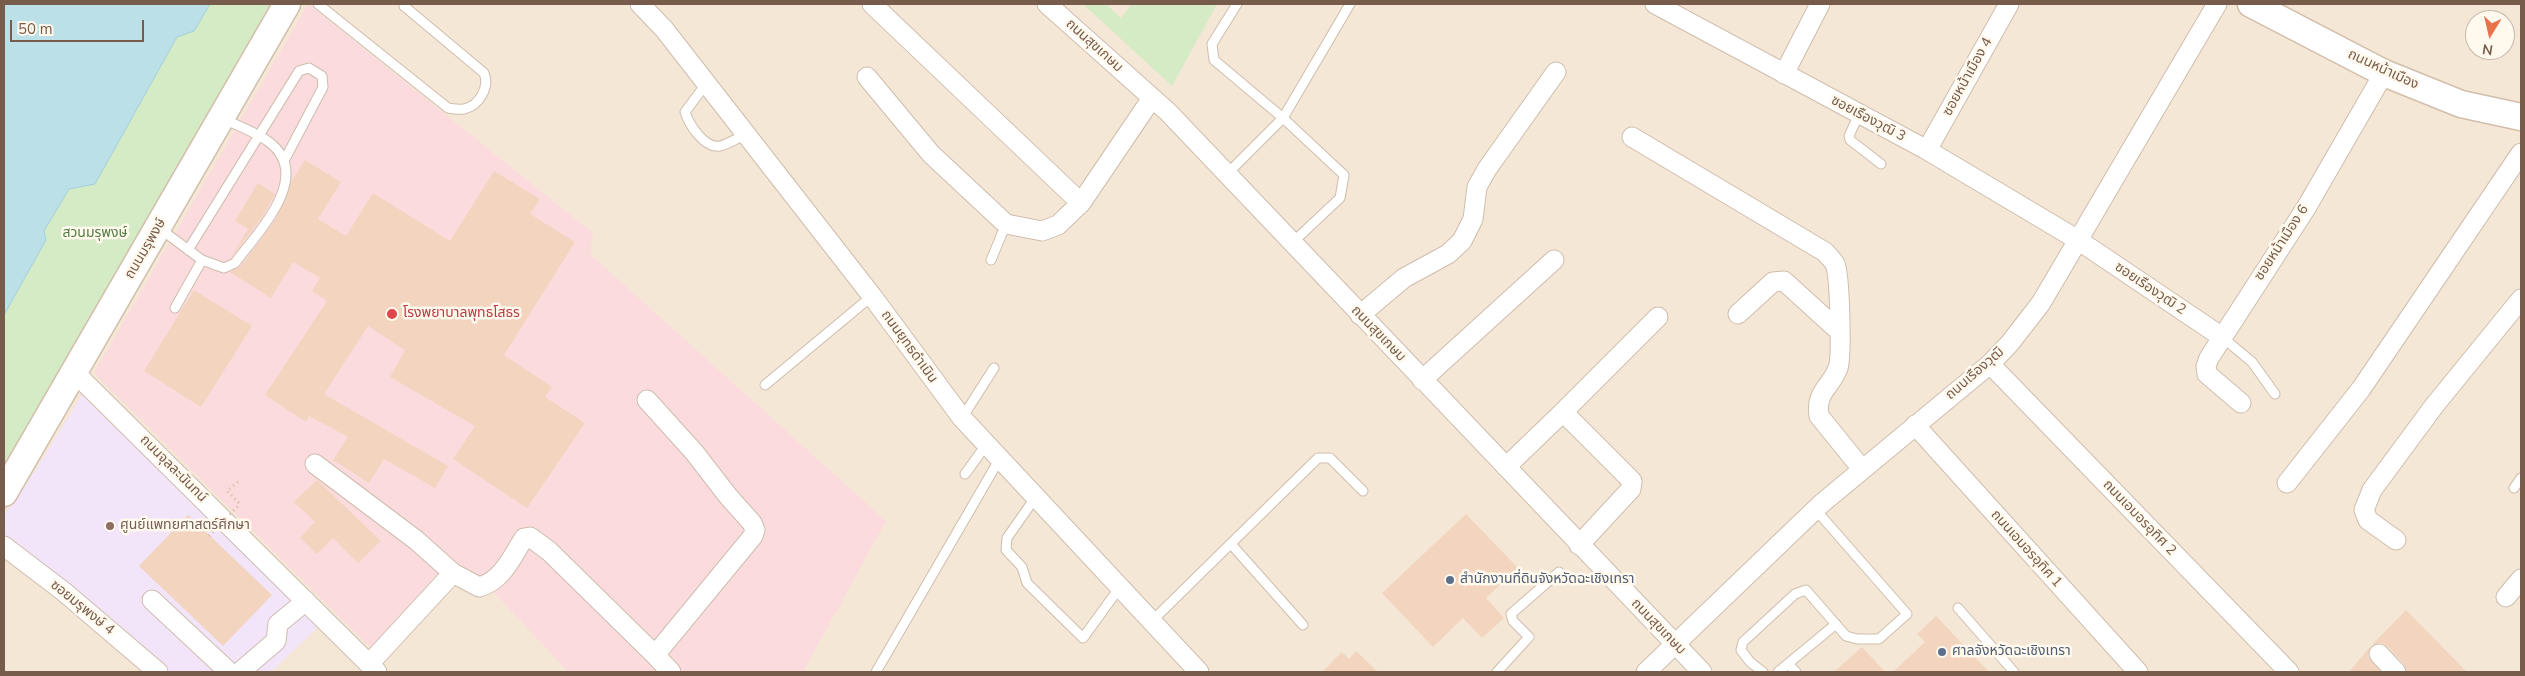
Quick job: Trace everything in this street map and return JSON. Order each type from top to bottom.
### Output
[{"type":"main road","name":"ถนนมรุพงษ์","points":[[4,493],[287,4]]},
{"type":"main road","name":"ถนนหน้าเมือง","points":[[2251,4],[2384,73],[2460,104],[2521,117]]},
{"type":"street","name":"ถนนยุทธดำเนิน","points":[[640,4],[664,29],[746,134],[872,296],[962,418],[999,460],[1200,672]]},
{"type":"street","points":[[872,4],[1080,203]]},
{"type":"street","name":"ถนนสุขเกษม","points":[[1047,4],[1152,98],[1702,672]]},
{"type":"street","name":"ซอยเรืองวุฒิ 3","points":[[1655,4],[1927,150],[2078,240]]},
{"type":"street","points":[[1784,74],[1820,4]]},
{"type":"street","name":"ซอยหน้าเมือง 4","points":[[1927,150],[2009,4]]},
{"type":"street","name":"ถนนเรืองวุฒิ","points":[[1646,672],[1815,509],[1990,364],[2010,343],[2041,303],[2217,4]]},
{"type":"street","points":[[1360,315],[1404,278],[1448,254],[1462,241],[1473,219],[1477,187],[1487,169],[1556,72]]},
{"type":"street","name":"ซอยหน้าเมือง 6","points":[[2241,403],[2207,374],[2206,366],[2209,358],[2306,208],[2384,73]]},
{"type":"street","points":[[867,77],[931,154],[1006,224],[1042,230],[1058,225],[1080,203],[1152,98]]},
{"type":"street","points":[[1632,137],[1825,252],[1835,264],[1840,283],[1839,367],[1818,399],[1818,409],[1819,416],[1862,469]]},
{"type":"street","points":[[2286,483],[2361,389],[2521,153]]},
{"type":"street","name":"ซอยเรืองวุฒิ 2","points":[[2078,240],[2222,337]]},
{"type":"street","points":[[1422,380],[1554,260]]},
{"type":"street","points":[[1738,314],[1773,282],[1784,281],[1839,331]]},
{"type":"street","points":[[2396,540],[2368,520],[2364,510],[2372,490],[2434,406],[2521,300]]},
{"type":"street","points":[[1506,467],[1658,317]]},
{"type":"street","name":"ถนนเอมอรอุทิศ 2","points":[[1990,364],[2289,672]]},
{"type":"street","name":"ถนนจุลละนันทน์","points":[[74,372],[373,668]]},
{"type":"street","points":[[647,400],[694,452],[752,523],[755,530],[753,536],[655,655]]},
{"type":"street","points":[[1563,412],[1632,481],[1633,485],[1579,545]]},
{"type":"street","name":"ถนนเอมอรอุทิศ 1","points":[[1915,425],[2138,672]]},
{"type":"street","points":[[316,464],[416,540],[454,573],[479,587],[490,584],[501,574],[524,538],[535,539],[671,672]]},
{"type":"street","name":"ซอยมรุพงษ์ 4","points":[[4,546],[63,591],[158,672]]},
{"type":"street","points":[[373,668],[454,573]]},
{"type":"street","points":[[2506,597],[2521,579]]},
{"type":"street","points":[[152,600],[228,672]]},
{"type":"street","points":[[240,672],[276,641],[278,624],[306,601]]},
{"type":"street","points":[[2379,654],[2396,672]]},
{"type":"lane","points":[[318,4],[448,108],[457,110],[470,106],[483,94],[486,82],[484,73],[404,6]]},
{"type":"lane","points":[[1237,4],[1212,44],[1214,60],[1283,118],[1344,175],[1340,198],[1292,243]]},
{"type":"lane","points":[[1226,174],[1283,118],[1350,4]]},
{"type":"lane","points":[[188,250],[299,71],[309,68],[322,76],[323,87],[284,161]]},
{"type":"lane","points":[[706,84],[684,112],[688,123],[708,144],[714,146],[720,146],[746,134]]},
{"type":"lane","points":[[1859,114],[1849,136],[1850,140],[1881,164]]},
{"type":"lane","points":[[158,228],[202,260],[224,268],[236,263],[281,198],[287,176],[284,161],[269,142],[221,118]]},
{"type":"lane","points":[[991,260],[1006,224]]},
{"type":"lane","points":[[175,308],[202,260]]},
{"type":"lane","points":[[765,385],[872,296]]},
{"type":"lane","points":[[2222,337],[2252,362],[2276,394]]},
{"type":"lane","points":[[962,418],[994,368]]},
{"type":"lane","points":[[965,474],[986,444]]},
{"type":"lane","points":[[1152,621],[1318,458],[1330,458],[1363,491]]},
{"type":"lane","points":[[876,672],[999,460]]},
{"type":"lane","points":[[2514,488],[2521,478]]},
{"type":"lane","points":[[1036,498],[1007,538],[1005,545],[1009,554],[1022,566],[1027,583],[1084,638],[1120,587]]},
{"type":"lane","points":[[1763,672],[1750,662],[1741,650],[1743,642],[1795,594],[1806,590],[1809,592],[1846,636],[1858,639],[1879,639],[1907,614],[1815,509]]},
{"type":"lane","points":[[1231,544],[1303,625]]},
{"type":"lane","points":[[1497,672],[1530,637],[1513,621],[1511,614],[1558,572]]},
{"type":"lane","points":[[1958,608],[2014,672]]},
{"type":"lane","points":[[1778,672],[1836,624]]},
{"type":"lane","points":[[1788,664],[1796,672]]},
{"type":"path","points":[[209,536],[240,504],[227,491],[238,482]]},
{"type":"shaded area","points":[[234,4],[2521,4],[2521,672],[4,672],[4,394]]},
{"type":"shaded area","name":"โรงพยาบาลพุทธโสธร","points":[[308,4],[593,233],[590,254],[886,521],[803,672],[568,672],[494,592],[479,597],[435,576],[371,648],[94,373]]},
{"type":"shaded area","name":"ศูนย์แพทยศาสตร์ศึกษา","points":[[83,393],[318,627],[271,672],[164,672],[4,537],[4,515],[37,468]]},
{"type":"green space","name":"สวนมรุพงษ์","points":[[210,4],[285,4],[4,477],[4,315],[46,240],[44,231],[69,189],[95,184],[177,37],[194,31]]},
{"type":"green space","points":[[1083,4],[1106,4],[1121,18],[1132,4],[1217,4],[1172,86]]},
{"type":"water","points":[[4,4],[210,4],[194,31],[177,37],[95,184],[69,189],[44,231],[46,240],[4,315]]},
{"type":"building","points":[[305,160],[341,182],[318,219],[346,236],[373,193],[450,241],[494,171],[540,199],[530,214],[575,242],[504,355],[552,387],[545,397],[585,423],[527,508],[453,459],[475,426],[390,377],[405,350],[368,326],[324,394],[448,466],[435,488],[384,459],[369,483],[333,460],[348,437],[309,416],[306,422],[265,395],[327,301],[312,291],[320,278],[293,262],[271,298],[230,272],[240,267],[273,224],[283,206],[291,182]]},
{"type":"building","points":[[258,183],[275,194],[262,217],[230,259],[248,229],[235,221]]},
{"type":"building","points":[[194,290],[252,326],[201,407],[144,371]]},
{"type":"building","points":[[317,480],[381,541],[358,563],[333,538],[317,554],[300,538],[315,522],[294,502]]},
{"type":"building","name":"สำนักงานที่ดินจังหวัดฉะเชิงเทรา","points":[[1466,514],[1518,568],[1486,598],[1504,618],[1482,638],[1463,618],[1433,647],[1382,593]]},
{"type":"building","points":[[188,515],[272,595],[223,646],[139,566]]},
{"type":"building","points":[[2406,610],[2467,672],[2407,672],[2404,664],[2387,646],[2382,643],[2372,645]]},
{"type":"building","name":"ศาลจังหวัดฉะเชิงเทรา","points":[[1936,616],[1989,672],[1893,672],[1925,642],[1917,634]]},
{"type":"building","points":[[1862,647],[1885,672],[1834,672]]},
{"type":"building","points":[[2370,647],[2368,657],[2381,672],[2349,672]]},
{"type":"building","points":[[1356,651],[1378,672],[1322,672],[1342,652],[1349,659]]},
{"type":"place","name":"โรงพยาบาลพุทธโสธร","points":[[392,314]]},
{"type":"place","name":"ศูนย์แพทยศาสตร์ศึกษา","points":[[110,526]]},
{"type":"place","name":"สำนักงานที่ดินจังหวัดฉะเชิงเทรา","points":[[1450,580]]},
{"type":"place","name":"ศาลจังหวัดฉะเชิงเทรา","points":[[1942,652]]}]
